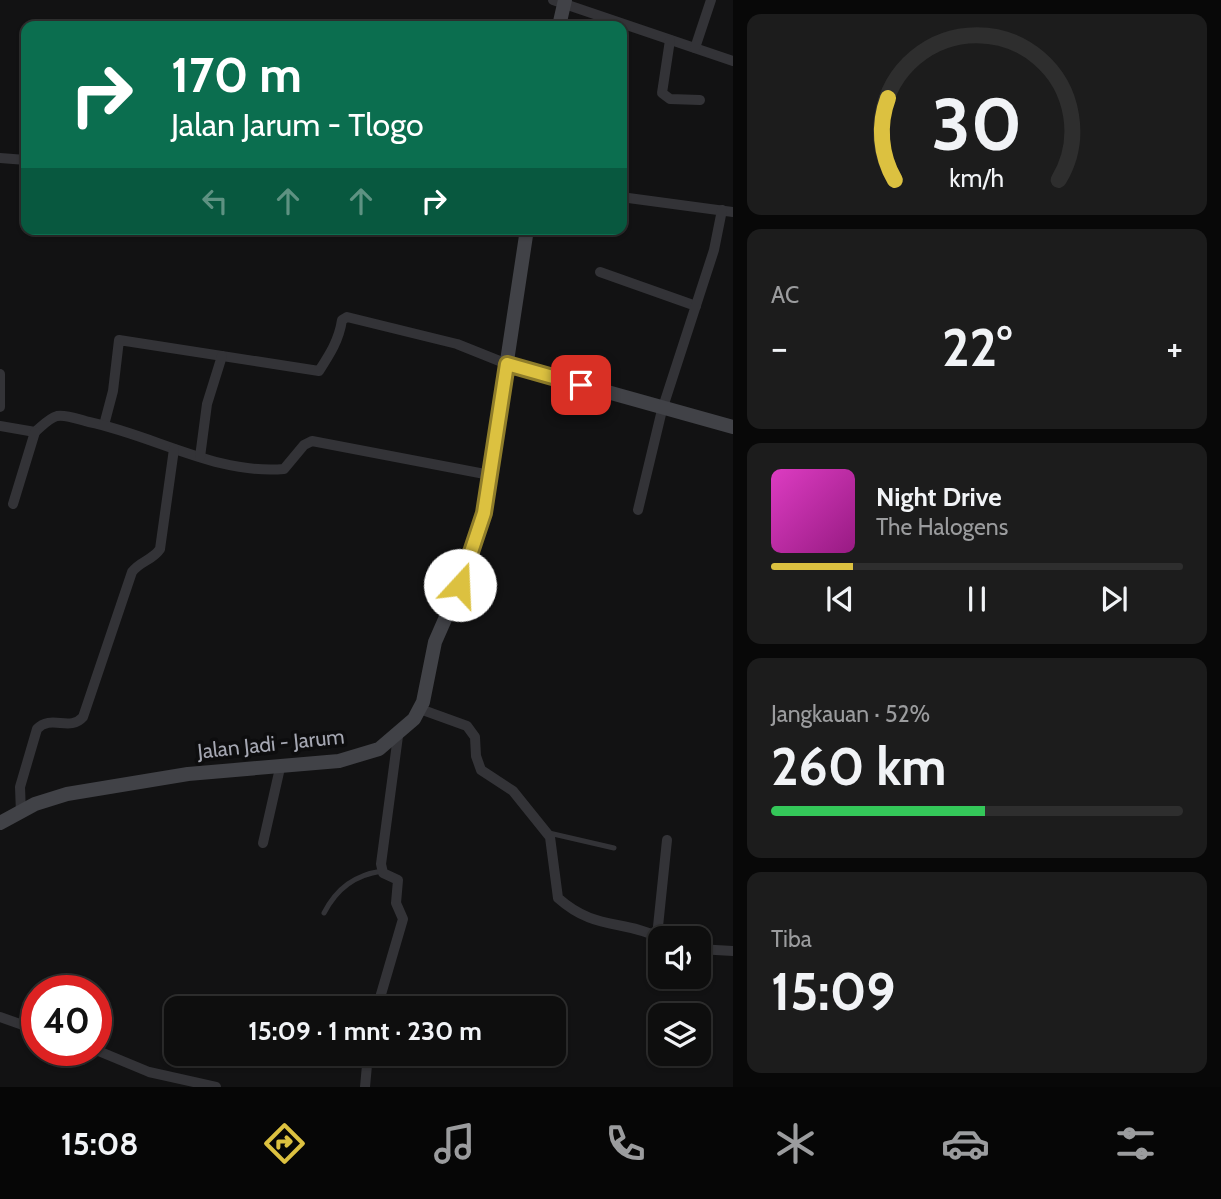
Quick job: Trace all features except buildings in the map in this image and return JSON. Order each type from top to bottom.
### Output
[{"type":"street","points":[[695,48],[711,0]]},
{"type":"street","points":[[559,21],[561,1],[617,21]]},
{"type":"street","points":[[627,25],[733,61]]},
{"type":"street","points":[[670,40],[662,93],[670,99],[700,100]]},
{"type":"street","points":[[0,158],[21,160]]},
{"type":"street","points":[[627,198],[727,211],[662,410],[638,510]]},
{"type":"street","name":"Jalan Jadi - Jarum","points":[[0,823],[35,804],[67,794],[188,774],[339,761],[379,749],[398,736],[420,709],[435,642],[479,531],[526,235]]},
{"type":"street","points":[[600,272],[696,306]]},
{"type":"street","points":[[104,425],[113,391],[119,340],[319,371],[327,354],[336,346],[342,320],[346,317],[457,344],[507,364],[662,410],[733,427]]},
{"type":"street","points":[[200,457],[207,404],[222,356]]},
{"type":"street","points":[[0,374],[0,407]]},
{"type":"street","points":[[13,504],[35,432],[58,416],[104,425],[200,457],[252,468],[284,469],[304,444],[312,441],[490,475]]},
{"type":"street","points":[[0,426],[35,432]]},
{"type":"street","points":[[20,813],[19,787],[37,729],[41,724],[52,722],[73,724],[83,717],[132,572],[138,564],[154,557],[160,549],[174,449]]},
{"type":"street","points":[[420,709],[467,726],[475,737],[481,770],[513,790],[546,832],[553,846],[553,880],[558,898],[593,922],[637,928],[648,932]]},
{"type":"street","points":[[380,996],[403,916],[396,903],[398,880],[382,871],[398,736]]},
{"type":"street","points":[[263,843],[280,768]]},
{"type":"street","points":[[660,926],[667,840]]},
{"type":"street","points":[[711,950],[733,951]]},
{"type":"street","points":[[0,1017],[21,1024]]},
{"type":"street","points":[[112,1057],[149,1072],[213,1086]]},
{"type":"street","points":[[365,1087],[367,1066]]},
{"type":"lane","points":[[546,832],[614,848]]},
{"type":"lane","points":[[324,913],[332,897],[342,887],[358,877],[382,871]]},
{"type":"route","points":[[460,585],[484,513],[507,364],[581,385]]}]
